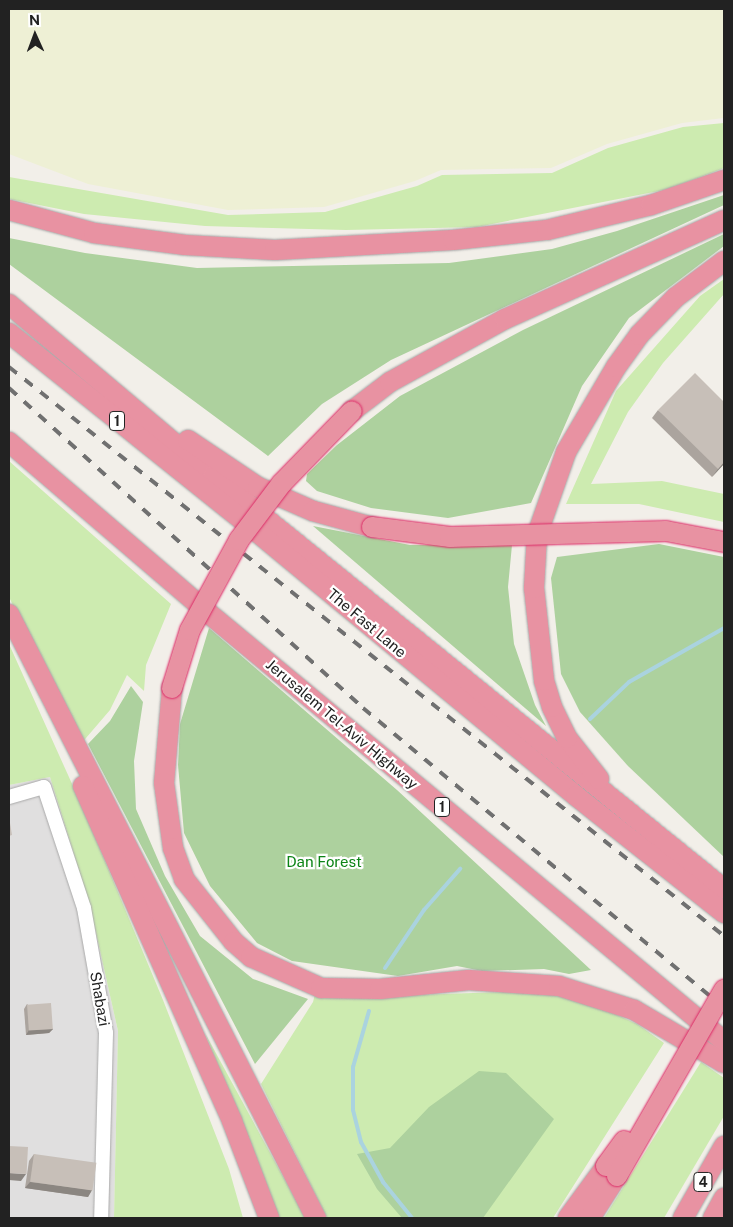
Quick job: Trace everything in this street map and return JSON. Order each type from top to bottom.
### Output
[{"type":"highway","points":[[9,210],[94,233],[185,244],[275,250],[453,240],[547,230],[651,205],[724,180]]},
{"type":"highway","points":[[724,220],[505,319],[390,382],[352,411],[282,483],[239,540],[190,630],[180,656],[172,688],[164,783],[173,848],[184,879],[234,942],[251,957],[320,988],[380,989],[468,980],[559,986],[634,1010],[724,1062]]},
{"type":"highway","points":[[622,808],[568,738],[552,707],[537,636],[537,535],[566,452],[616,367],[639,334],[676,297],[724,260]]},
{"type":"highway","name":"1","points":[[9,304],[88,373],[724,889]]},
{"type":"highway","name":"The Fast Lane","points":[[9,333],[251,527],[576,796],[724,913]]},
{"type":"highway","points":[[88,373],[258,487],[313,511],[372,527],[450,537],[666,531],[724,542]]},
{"type":"highway","name":"Jerusalem Tel-Aviv Highway","points":[[9,442],[223,625],[724,1041]]},
{"type":"highway","points":[[9,614],[316,1218]]},
{"type":"highway","points":[[9,623],[232,1121],[269,1218]]},
{"type":"highway","points":[[160,958],[255,1218]]},
{"type":"highway","points":[[590,1218],[611,1171],[693,1043],[724,990]]},
{"type":"highway","name":"4","points":[[682,1218],[724,1146]]},
{"type":"highway","points":[[568,1218],[611,1171]]},
{"type":"highway","name":"4","points":[[713,1218],[724,1198]]},
{"type":"street","name":"Shabazi","points":[[9,797],[44,787],[84,908],[106,1033],[101,1218]]},
{"type":"shaded area","points":[[50,777],[90,906],[118,1031],[114,1218],[9,1218],[9,785]]},
{"type":"green space","points":[[9,9],[724,9],[724,118],[682,123],[607,144],[551,168],[441,170],[415,181],[324,207],[228,210],[88,184],[9,154]]},
{"type":"green space","points":[[724,123],[724,168],[669,189],[477,227],[346,230],[205,226],[84,214],[9,199],[9,177],[228,215],[325,212],[417,186],[442,175],[552,173],[608,148],[683,127]]},
{"type":"green space","points":[[724,195],[724,205],[391,360],[322,404],[268,456],[9,264],[9,238],[85,253],[197,268],[449,263],[552,249],[617,231]]},
{"type":"green space","points":[[724,234],[724,246],[629,318],[582,386],[531,503],[448,518],[371,508],[317,491],[306,481],[307,474],[337,445],[400,396],[523,330]]},
{"type":"green space","points":[[724,279],[724,294],[663,363],[628,412],[591,484],[662,481],[724,494],[724,522],[639,504],[566,504],[616,391],[700,296]]},
{"type":"green space","points":[[9,461],[171,604],[146,665],[144,691],[127,675],[110,710],[80,745],[9,597]]},
{"type":"green space","points":[[313,526],[410,545],[512,545],[508,587],[514,644],[535,705],[546,726]]},
{"type":"green space","points":[[659,544],[724,557],[724,857],[628,766],[580,712],[561,674],[551,578],[557,557]]},
{"type":"green space","name":"Dan Forest","points":[[209,628],[397,790],[591,970],[569,974],[544,969],[482,971],[457,966],[398,976],[292,961],[257,943],[210,886],[184,833],[178,765],[180,724]]},
{"type":"green space","points":[[9,644],[82,806],[163,1000],[229,1169],[243,1218],[114,1218],[118,1031],[90,906],[50,777],[9,785]]},
{"type":"green space","points":[[131,686],[143,702],[134,761],[136,809],[165,876],[200,936],[253,979],[308,999],[255,1064],[88,744],[110,721]]},
{"type":"green space","points":[[529,991],[566,995],[595,1005],[637,1024],[664,1043],[553,1218],[327,1218],[261,1084],[313,1002],[315,994],[356,997]]},
{"type":"green space","points":[[205,1033],[286,1182],[305,1218],[279,1218]]},
{"type":"green space","points":[[701,1062],[724,1078],[724,1116],[664,1218],[604,1218]]},
{"type":"green space","points":[[479,1071],[506,1073],[554,1119],[483,1218],[402,1218],[377,1189],[357,1154],[390,1148],[429,1107]]},
{"type":"building","points":[[695,373],[724,402],[724,462],[718,469],[658,410]]},
{"type":"building","points":[[9,817],[12,835],[9,836]]},
{"type":"building","points":[[51,1003],[53,1029],[29,1031],[27,1005]]},
{"type":"building","points":[[9,1146],[28,1147],[27,1174],[9,1173]]},
{"type":"building","points":[[34,1154],[96,1163],[92,1190],[30,1182]]},
{"type":"waterway","points":[[590,719],[629,682],[724,628]]},
{"type":"waterway","points":[[385,968],[424,910],[460,869]]},
{"type":"waterway","points":[[369,1011],[353,1067],[353,1110],[361,1142],[383,1182],[412,1218]]},
{"type":"railway","points":[[9,367],[724,936]]},
{"type":"railway","points":[[9,388],[363,708],[724,1008]]}]
